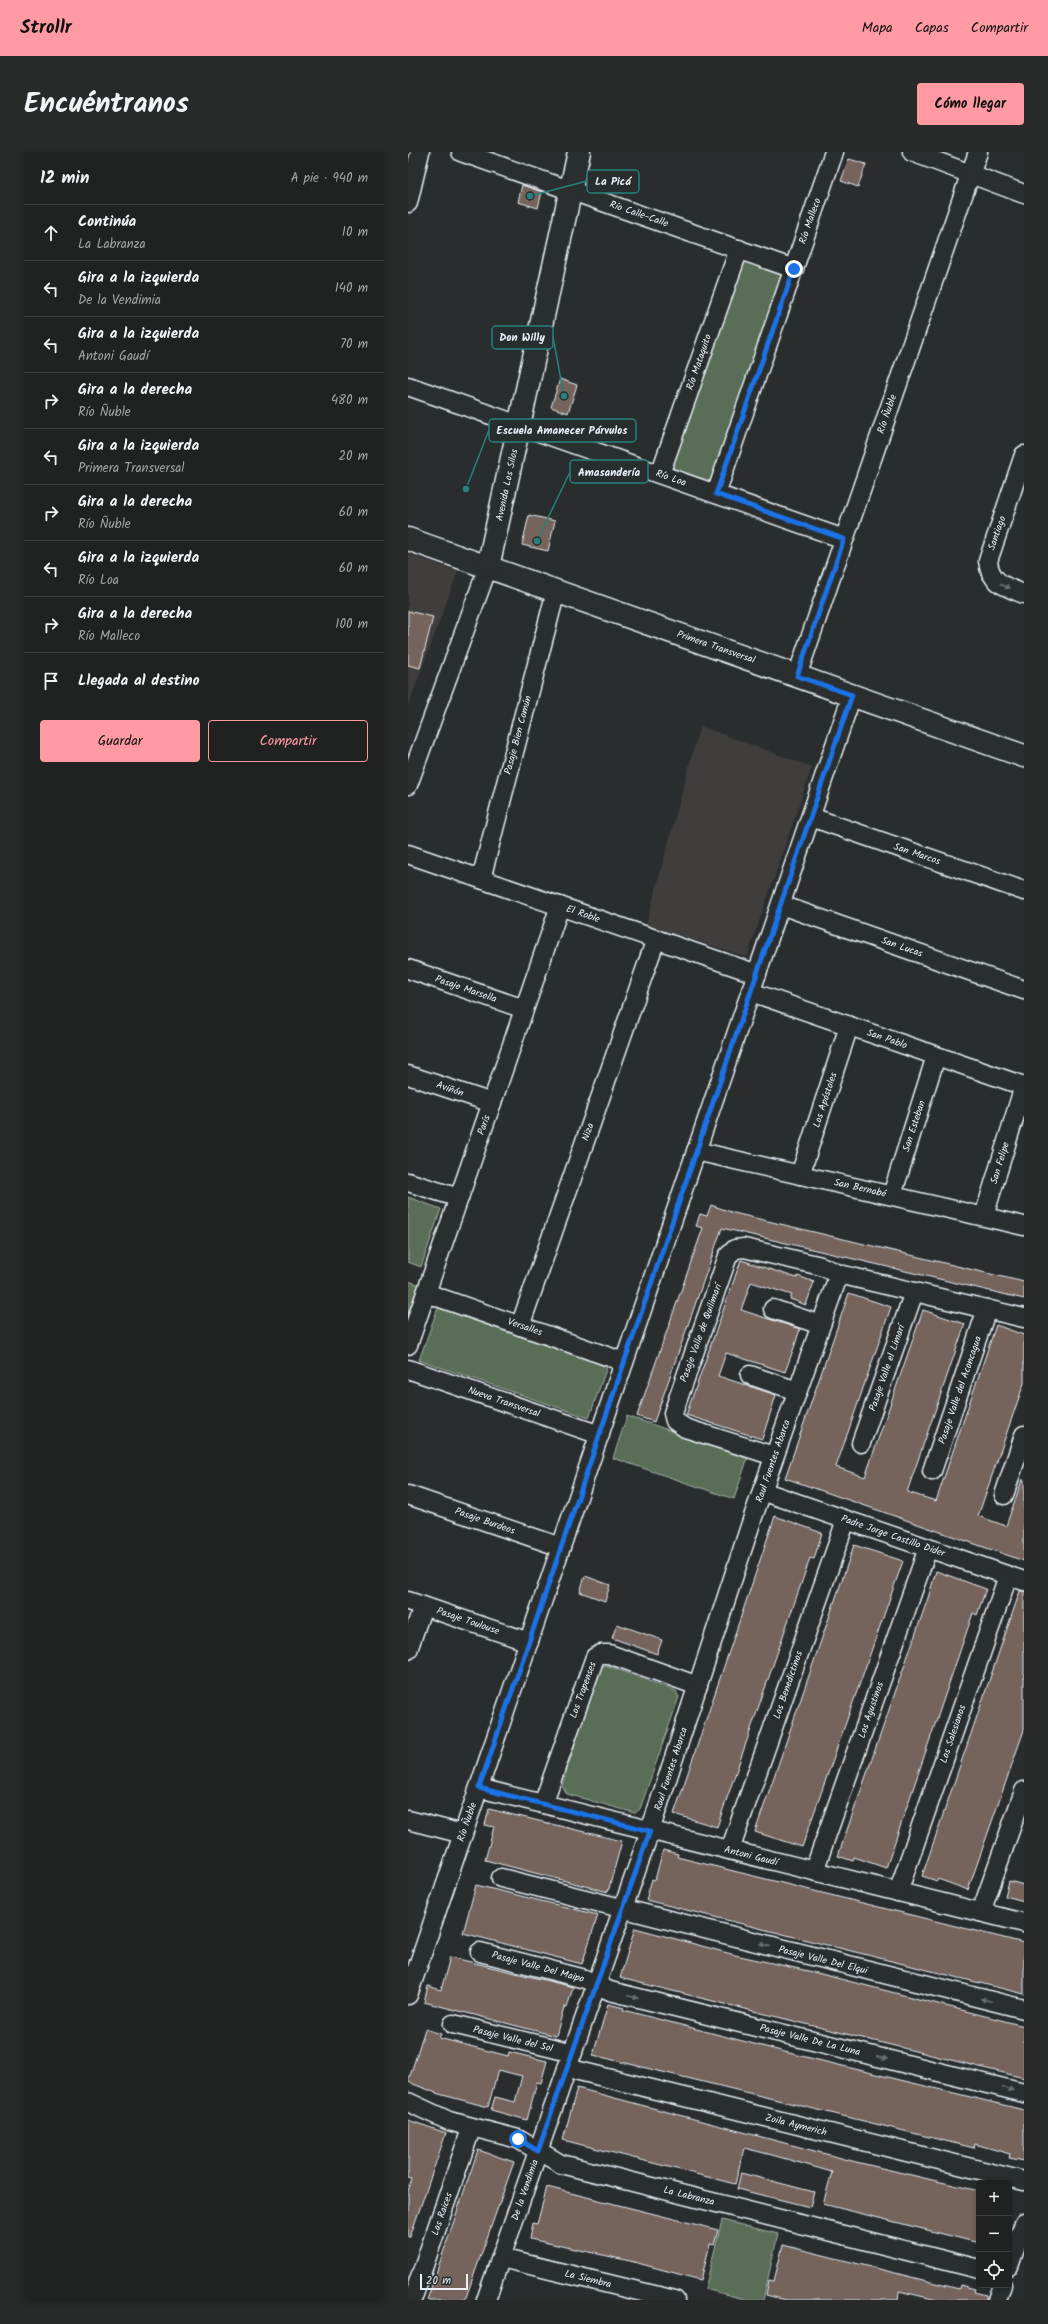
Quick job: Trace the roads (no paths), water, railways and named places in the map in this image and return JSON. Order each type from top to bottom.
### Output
[{"type":"main road","name":"Avenida Los Silos","points":[[488,567],[579,152]]},
{"type":"main road","name":"Primera Transversal","points":[[408,539],[1024,756]]},
{"type":"street","points":[[408,202],[420,152]]},
{"type":"street","name":"Río Calle-Calle","points":[[461,152],[794,269]]},
{"type":"street","name":"Río Malleco","points":[[716,494],[834,152]]},
{"type":"street","points":[[912,152],[971,172],[1024,194]]},
{"type":"street","name":"Río Ñuble","points":[[797,676],[978,152]]},
{"type":"street","name":"Río Mataquito","points":[[660,474],[738,249]]},
{"type":"street","name":"Río Loa","points":[[408,386],[844,539]]},
{"type":"street","name":"Santiago","points":[[1024,455],[988,561],[990,573],[998,583],[1024,594]]},
{"type":"street","name":"Avenida Los Silos","points":[[408,785],[488,567]]},
{"type":"street","name":"Pasaje Bien Común","points":[[481,879],[556,591]]},
{"type":"street","name":"Río Ñuble","points":[[408,1995],[852,695]]},
{"type":"street","name":"San Marcos","points":[[811,817],[1024,891]]},
{"type":"street","name":"El Roble","points":[[408,854],[757,974]]},
{"type":"street","name":"San Lucas","points":[[781,905],[1024,990]]},
{"type":"street","name":"París","points":[[408,1345],[560,906]]},
{"type":"street","name":"Niza","points":[[520,1326],[656,939]]},
{"type":"street","name":"Pasaje Marsella","points":[[408,969],[524,1009]]},
{"type":"street","name":"San Pablo","points":[[751,992],[1024,1086]]},
{"type":"street","name":"Los Apóstoles","points":[[800,1175],[849,1026]]},
{"type":"street","name":"San Esteban","points":[[892,1195],[936,1056]]},
{"type":"street","name":"Aviñón","points":[[408,1075],[492,1103]]},
{"type":"street","name":"San Felipe","points":[[984,1216],[1024,1086]]},
{"type":"street","name":"San Bernabé","points":[[696,1151],[1024,1226]]},
{"type":"street","points":[[408,1182],[459,1198]]},
{"type":"street","name":"Pasaje Valle de Quilimarí","points":[[774,1456],[679,1425],[674,1418],[673,1410],[731,1252],[735,1249],[744,1248],[821,1266],[839,1274]]},
{"type":"street","points":[[839,1274],[1024,1318]]},
{"type":"street","name":"Raul Fuentes Abarca","points":[[650,1831],[762,1491],[839,1274]]},
{"type":"street","name":"Pasaje Valle el Limarí","points":[[861,1443],[914,1292]]},
{"type":"street","name":"Versalles","points":[[426,1293],[624,1362]]},
{"type":"street","points":[[773,1309],[821,1324]]},
{"type":"street","name":"Pasaje Valle del Aconcagua","points":[[932,1471],[987,1309]]},
{"type":"street","name":"Nueva Transversal","points":[[408,1369],[600,1435]]},
{"type":"street","points":[[750,1375],[798,1391]]},
{"type":"street","points":[[1004,1495],[1024,1435]]},
{"type":"street","name":"Padre Jorge Castillo Dider","points":[[762,1491],[1016,1579]]},
{"type":"street","name":"Pasaje Burdeos","points":[[408,1495],[561,1547]]},
{"type":"street","name":"Los Benedictinos","points":[[730,1850],[846,1520]]},
{"type":"street","name":"Los Agustinos","points":[[814,1871],[928,1548]]},
{"type":"street","name":"Los Salesianos","points":[[898,1892],[1016,1579]]},
{"type":"street","points":[[408,1650],[415,1603]]},
{"type":"street","name":"Pasaje Toulouse","points":[[415,1603],[529,1642]]},
{"type":"street","name":"Los Trapenses","points":[[543,1804],[591,1664],[595,1657],[601,1654],[609,1654],[698,1686]]},
{"type":"street","name":"Antoni Gaudí","points":[[479,1788],[1024,1923]]},
{"type":"street","points":[[981,1912],[1017,1835],[1024,1791]]},
{"type":"street","points":[[408,1820],[463,1834]]},
{"type":"street","name":"De la Vendimia","points":[[486,2300],[650,1831]]},
{"type":"street","points":[[501,1878],[623,1910]]},
{"type":"street","name":"Pasaje Valle Del Elqui","points":[[623,1910],[1024,2010]]},
{"type":"street","name":"Pasaje Valle Del Maipo","points":[[480,1952],[585,1979],[597,1984]]},
{"type":"street","name":"Pasaje Valle De La Luna","points":[[597,1984],[610,1991],[1024,2093]]},
{"type":"street","name":"Pasaje Valle del Sol","points":[[453,2024],[570,2061]]},
{"type":"street","name":"Zoila Aymerich","points":[[570,2061],[1024,2181]]},
{"type":"street","name":"La Labranza","points":[[408,2102],[449,2121],[471,2129],[518,2139],[561,2164],[976,2268]]},
{"type":"street","name":"Las Raices","points":[[412,2300],[471,2129]]},
{"type":"street","points":[[1012,2257],[1024,2223]]},
{"type":"street","name":"La Siembra","points":[[501,2258],[675,2300]]},
{"type":"street","points":[[997,2300],[1001,2288]]},
{"type":"place","name":"La Picá","points":[[530,196]]},
{"type":"place","name":"Don Willy","points":[[564,396]]},
{"type":"place","name":"Escuela Amanecer Párvulos","points":[[466,489]]},
{"type":"place","name":"Amasandería","points":[[537,541]]}]
